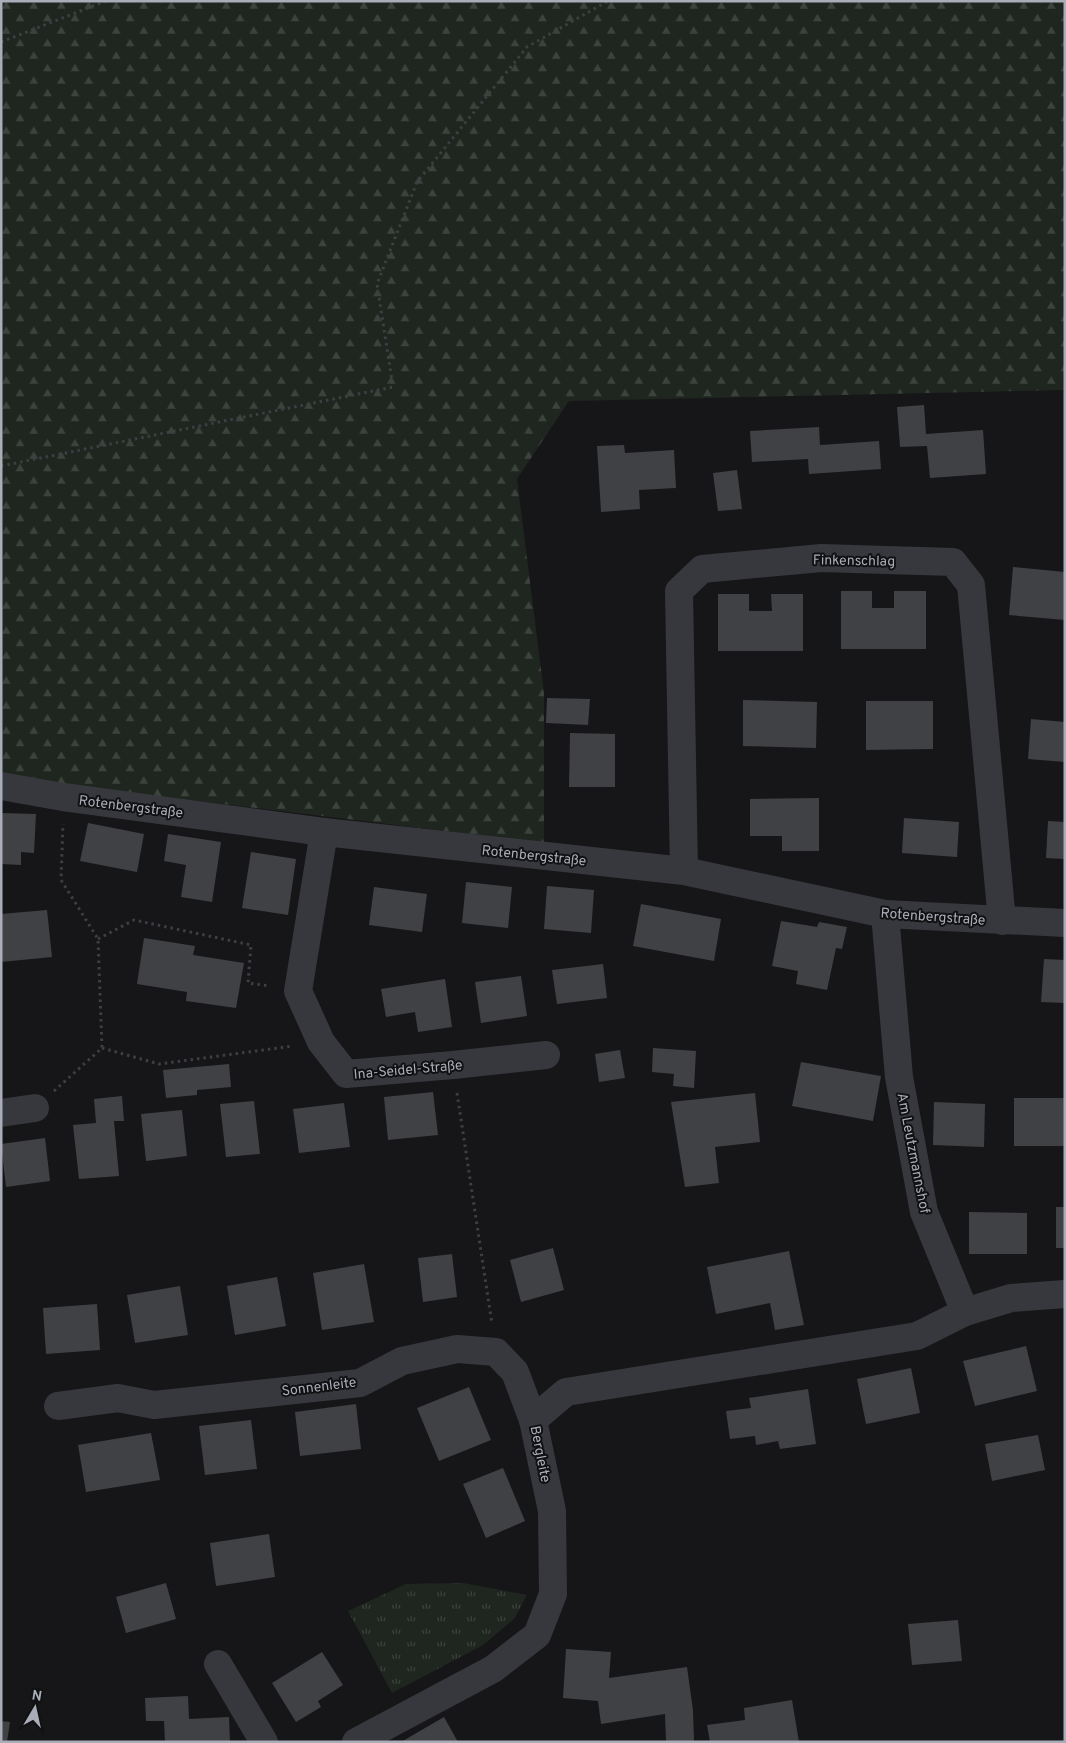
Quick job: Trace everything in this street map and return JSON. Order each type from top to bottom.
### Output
[{"type":"street","name":"Finkenschlag","points":[[684,872],[679,591],[702,569],[821,558],[952,562],[971,585],[1002,921]]},
{"type":"street","name":"Rotenbergstraße","points":[[1,786],[63,798],[324,832],[684,872],[885,914],[1065,923]]},
{"type":"street","points":[[298,991],[324,832]]},
{"type":"street","name":"Am Leutzmannshof","points":[[885,914],[900,1077],[924,1212],[965,1312]]},
{"type":"street","name":"Ina-Seidel-Straße","points":[[298,991],[321,1042],[346,1074],[546,1055]]},
{"type":"street","points":[[1,1113],[35,1108]]},
{"type":"street","points":[[965,1312],[1011,1298],[1065,1294]]},
{"type":"street","name":"Bergleite","points":[[356,1742],[493,1669],[537,1635],[553,1594],[552,1511],[533,1420],[566,1392],[917,1336],[965,1312]]},
{"type":"street","name":"Sonnenleite","points":[[58,1406],[118,1398],[154,1405],[360,1382],[402,1362],[457,1349],[496,1352]]},
{"type":"street","points":[[496,1352],[515,1372],[533,1420]]},
{"type":"street","points":[[218,1664],[264,1742]]},
{"type":"path","points":[[1,42],[106,1]]},
{"type":"path","points":[[1,466],[393,387],[377,284],[417,182],[527,46],[608,1]]},
{"type":"path","points":[[63,798],[61,880],[98,939],[102,1048]]},
{"type":"path","points":[[98,939],[134,920],[251,945],[248,983],[298,991]]},
{"type":"path","points":[[102,1048],[158,1064],[321,1042]]},
{"type":"path","points":[[35,1108],[102,1048]]},
{"type":"path","points":[[453,1065],[496,1352]]},
{"type":"green space","points":[[1,1],[1065,1],[1065,390],[569,401],[517,479],[544,693],[544,843],[1,777]]},
{"type":"green space","points":[[463,1583],[527,1595],[514,1619],[483,1645],[392,1693],[348,1611],[406,1584]]},
{"type":"building","points":[[924,405],[926,434],[983,430],[986,474],[930,478],[927,446],[900,447],[897,407]]},
{"type":"building","points":[[819,427],[820,445],[879,441],[881,469],[809,474],[808,459],[752,462],[750,431]]},
{"type":"building","points":[[624,445],[625,453],[674,450],[676,488],[639,490],[640,509],[601,512],[597,446]]},
{"type":"building","points":[[737,470],[742,509],[718,511],[713,473]]},
{"type":"building","points":[[1013,567],[1065,572],[1065,620],[1009,615]]},
{"type":"building","points":[[841,591],[872,591],[872,608],[894,608],[894,591],[926,591],[926,649],[841,649]]},
{"type":"building","points":[[718,594],[749,594],[749,611],[772,611],[771,594],[803,594],[803,651],[718,651]]},
{"type":"building","points":[[547,698],[590,699],[588,725],[546,723]]},
{"type":"building","points":[[743,700],[817,702],[816,748],[743,746]]},
{"type":"building","points":[[866,701],[933,701],[933,749],[866,750]]},
{"type":"building","points":[[1031,719],[1065,722],[1065,762],[1028,759]]},
{"type":"building","points":[[570,733],[615,734],[615,787],[569,787]]},
{"type":"building","points":[[819,798],[819,851],[782,851],[782,836],[750,836],[750,799]]},
{"type":"building","points":[[1,813],[36,814],[34,853],[21,852],[21,865],[1,864]]},
{"type":"building","points":[[904,818],[959,822],[957,857],[902,853]]},
{"type":"building","points":[[1048,821],[1065,822],[1065,859],[1046,858]]},
{"type":"building","points":[[88,823],[144,834],[137,872],[80,861]]},
{"type":"building","points":[[168,834],[221,842],[212,902],[181,897],[186,865],[164,861]]},
{"type":"building","points":[[251,852],[296,859],[288,915],[242,908]]},
{"type":"building","points":[[466,882],[512,887],[508,928],[462,923]]},
{"type":"building","points":[[547,886],[594,890],[591,933],[544,929]]},
{"type":"building","points":[[374,887],[427,894],[422,932],[369,925]]},
{"type":"building","points":[[641,904],[721,919],[714,961],[633,946]]},
{"type":"building","points":[[47,910],[52,957],[1,962],[1,914]]},
{"type":"building","points":[[781,921],[817,927],[819,922],[847,927],[842,949],[836,948],[827,990],[796,984],[798,971],[772,966]]},
{"type":"building","points":[[144,938],[195,946],[193,955],[244,963],[236,1008],[186,1001],[187,992],[137,984]]},
{"type":"building","points":[[1044,959],[1065,960],[1065,1003],[1041,1002]]},
{"type":"building","points":[[603,964],[607,998],[557,1004],[552,970]]},
{"type":"building","points":[[521,976],[527,1016],[481,1023],[475,982]]},
{"type":"building","points":[[445,979],[452,1027],[418,1032],[415,1012],[386,1017],[381,989]]},
{"type":"building","points":[[653,1048],[696,1051],[694,1088],[673,1086],[674,1074],[652,1072]]},
{"type":"building","points":[[620,1050],[625,1078],[599,1082],[595,1054]]},
{"type":"building","points":[[801,1062],[881,1076],[873,1121],[792,1106]]},
{"type":"building","points":[[229,1064],[231,1087],[197,1090],[197,1095],[166,1098],[163,1070]]},
{"type":"building","points":[[433,1092],[438,1135],[388,1140],[384,1097]]},
{"type":"building","points":[[755,1093],[760,1142],[715,1147],[719,1183],[685,1187],[671,1102]]},
{"type":"building","points":[[122,1096],[124,1121],[114,1121],[119,1176],[79,1179],[73,1125],[96,1123],[94,1099]]},
{"type":"building","points":[[1014,1098],[1065,1098],[1065,1146],[1014,1146]]},
{"type":"building","points":[[254,1101],[260,1154],[226,1157],[220,1104]]},
{"type":"building","points":[[934,1102],[985,1104],[984,1147],[933,1145]]},
{"type":"building","points":[[344,1103],[350,1147],[299,1153],[293,1109]]},
{"type":"building","points":[[182,1110],[187,1156],[146,1161],[141,1114]]},
{"type":"building","points":[[45,1138],[50,1181],[6,1187],[1,1144]]},
{"type":"building","points":[[1056,1207],[1065,1207],[1065,1248],[1056,1248]]},
{"type":"building","points":[[969,1212],[1027,1213],[1027,1254],[969,1254]]},
{"type":"building","points":[[553,1248],[564,1290],[521,1302],[510,1260]]},
{"type":"building","points":[[789,1251],[804,1325],[775,1330],[770,1303],[716,1314],[707,1267]]},
{"type":"building","points":[[452,1254],[457,1297],[423,1302],[418,1258]]},
{"type":"building","points":[[364,1264],[374,1322],[322,1330],[313,1273]]},
{"type":"building","points":[[277,1277],[286,1326],[235,1335],[227,1286]]},
{"type":"building","points":[[180,1286],[188,1335],[135,1343],[127,1295]]},
{"type":"building","points":[[97,1304],[100,1350],[46,1354],[43,1308]]},
{"type":"building","points":[[1026,1346],[1037,1391],[975,1406],[963,1361]]},
{"type":"building","points":[[911,1368],[920,1413],[866,1424],[857,1379]]},
{"type":"building","points":[[469,1387],[491,1440],[439,1461],[417,1408]]},
{"type":"building","points":[[808,1389],[816,1444],[780,1449],[778,1441],[756,1445],[755,1436],[730,1439],[726,1411],[751,1408],[749,1398]]},
{"type":"building","points":[[356,1404],[361,1449],[300,1456],[295,1412]]},
{"type":"building","points":[[251,1420],[257,1469],[205,1475],[199,1426]]},
{"type":"building","points":[[151,1433],[160,1480],[86,1492],[78,1445]]},
{"type":"building","points":[[1038,1435],[1045,1470],[992,1481],[985,1444]]},
{"type":"building","points":[[503,1468],[525,1521],[486,1538],[463,1484]]},
{"type":"building","points":[[269,1534],[275,1577],[216,1586],[210,1543]]},
{"type":"building","points":[[166,1583],[176,1619],[126,1633],[116,1597]]},
{"type":"building","points":[[958,1620],[962,1661],[912,1665],[908,1624]]},
{"type":"building","points":[[566,1649],[611,1652],[609,1678],[687,1667],[693,1710],[694,1742],[666,1742],[665,1714],[601,1724],[598,1701],[563,1698]]},
{"type":"building","points":[[322,1652],[343,1685],[318,1701],[321,1707],[296,1722],[272,1683]]},
{"type":"building","points":[[188,1696],[189,1719],[229,1717],[230,1742],[165,1742],[164,1721],[146,1721],[145,1698]]},
{"type":"building","points":[[792,1700],[799,1742],[710,1742],[707,1725],[745,1720],[744,1708]]},
{"type":"building","points":[[444,1717],[458,1742],[401,1742]]},
{"type":"building","points":[[1,1721],[10,1722],[7,1742],[1,1742]]}]
